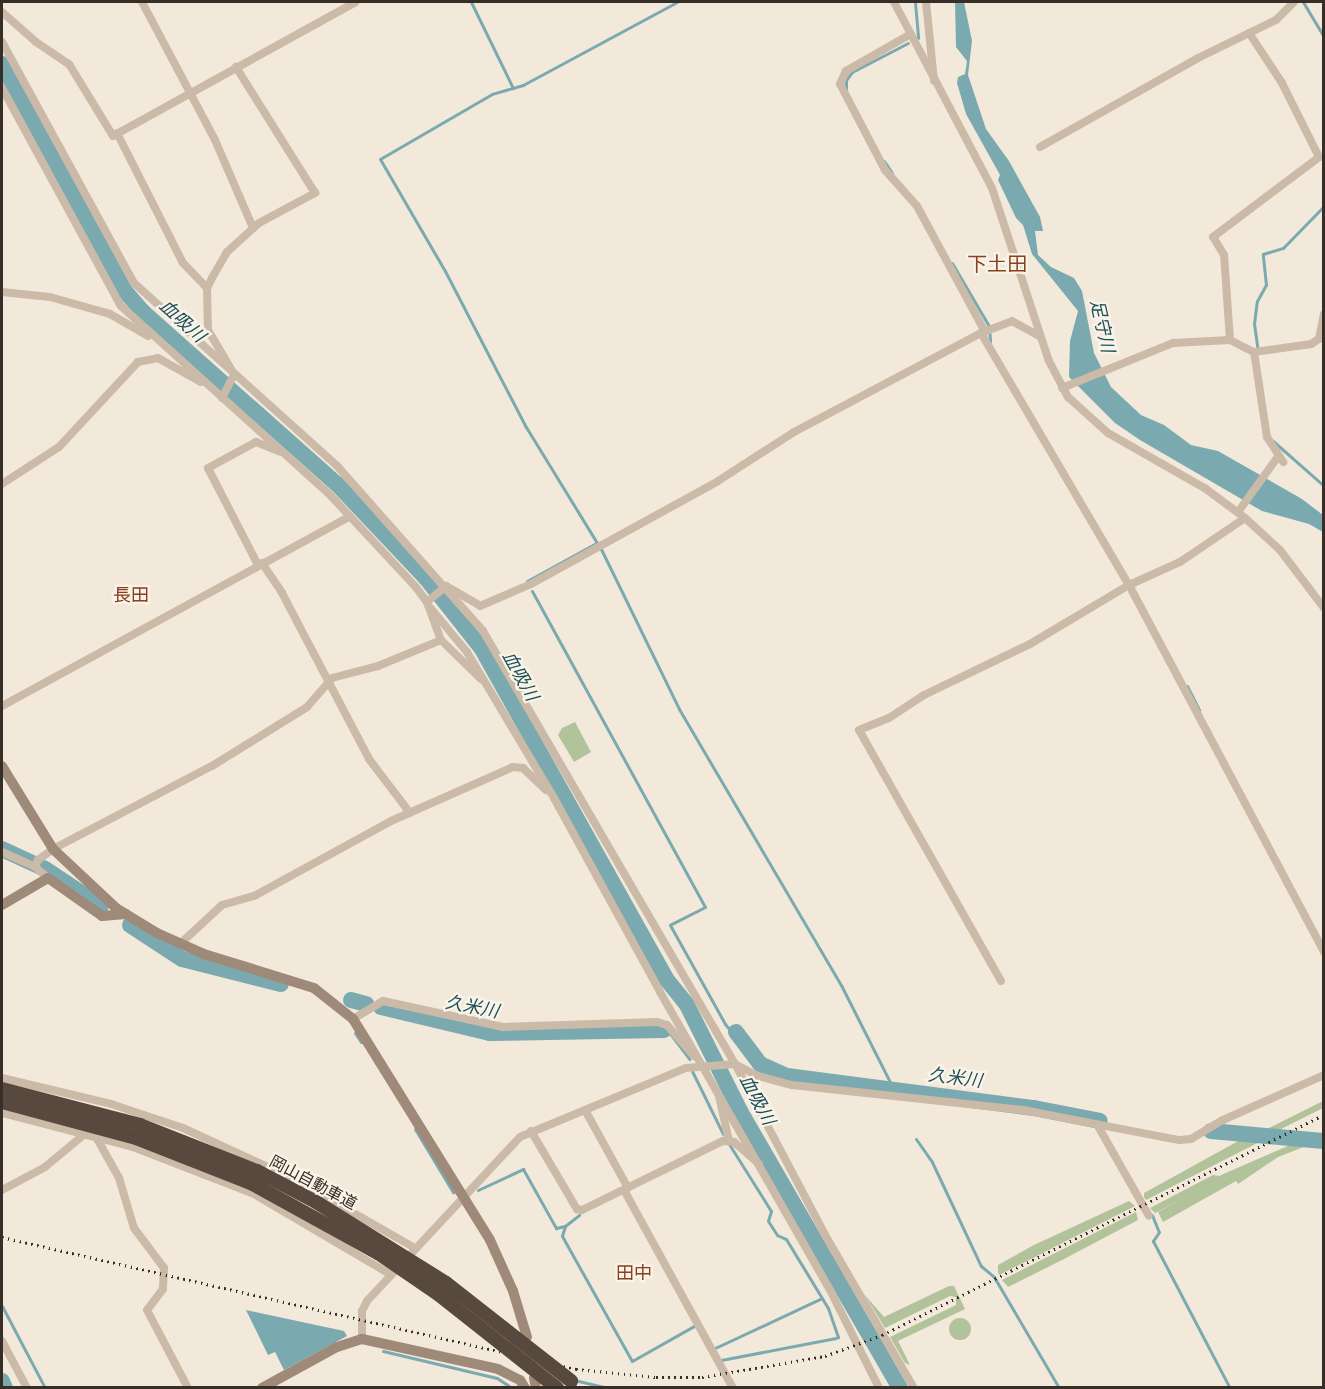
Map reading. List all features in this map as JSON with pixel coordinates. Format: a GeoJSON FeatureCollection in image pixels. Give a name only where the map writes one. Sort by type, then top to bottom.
{"type":"FeatureCollection","features":[{"type":"Feature","properties":{"kind":"highway","name":"岡山自動車道"},"geometry":{"type":"LineString","coordinates":[[2,1089],[140,1125],[248,1167],[384,1241],[446,1283],[571,1381]]}},
{"type":"Feature","properties":{"kind":"highway","name":"岡山自動車道"},"geometry":{"type":"LineString","coordinates":[[2,1102],[136,1138],[251,1183],[378,1253],[438,1294],[557,1388]]}},
{"type":"Feature","properties":{"kind":"street"},"geometry":{"type":"LineString","coordinates":[[142,2],[215,140],[253,228]]}},
{"type":"Feature","properties":{"kind":"street"},"geometry":{"type":"LineString","coordinates":[[336,12],[338,2]]}},
{"type":"Feature","properties":{"kind":"street"},"geometry":{"type":"LineString","coordinates":[[2,12],[36,42],[69,64],[113,136],[356,2]]}},
{"type":"Feature","properties":{"kind":"street"},"geometry":{"type":"LineString","coordinates":[[894,2],[909,35],[992,188],[1040,337],[1064,387],[1077,407],[1108,433],[1240,510],[1245,518],[1280,550],[1323,608]]}},
{"type":"Feature","properties":{"kind":"street"},"geometry":{"type":"LineString","coordinates":[[926,2],[934,81]]}},
{"type":"Feature","properties":{"kind":"street"},"geometry":{"type":"LineString","coordinates":[[1040,147],[1276,20],[1294,2]]}},
{"type":"Feature","properties":{"kind":"street"},"geometry":{"type":"LineString","coordinates":[[1230,340],[1224,255],[1213,237],[1319,157],[1282,83],[1249,33]]}},
{"type":"Feature","properties":{"kind":"street"},"geometry":{"type":"LineString","coordinates":[[909,35],[846,71],[840,84],[885,170],[917,206],[986,332],[1131,584],[1323,952]]}},
{"type":"Feature","properties":{"kind":"street"},"geometry":{"type":"LineString","coordinates":[[2,42],[134,283],[233,375],[338,467],[483,631],[914,1388]]}},
{"type":"Feature","properties":{"kind":"street"},"geometry":{"type":"LineString","coordinates":[[233,375],[211,341],[207,288],[227,252],[253,228],[315,193],[236,67]]}},
{"type":"Feature","properties":{"kind":"street"},"geometry":{"type":"LineString","coordinates":[[2,88],[115,297],[205,383]]}},
{"type":"Feature","properties":{"kind":"street"},"geometry":{"type":"LineString","coordinates":[[117,134],[183,263],[207,288]]}},
{"type":"Feature","properties":{"kind":"street"},"geometry":{"type":"LineString","coordinates":[[2,292],[50,297],[110,314],[158,340]]}},
{"type":"Feature","properties":{"kind":"street"},"geometry":{"type":"LineString","coordinates":[[1064,387],[1173,343],[1230,340],[1256,351],[1315,342],[1320,336],[1323,314]]}},
{"type":"Feature","properties":{"kind":"street"},"geometry":{"type":"LineString","coordinates":[[444,587],[480,606],[531,584],[718,481],[794,432],[986,332],[1012,321],[1040,337]]}},
{"type":"Feature","properties":{"kind":"street"},"geometry":{"type":"LineString","coordinates":[[1240,510],[1278,460],[1268,437],[1256,351]]}},
{"type":"Feature","properties":{"kind":"street"},"geometry":{"type":"LineString","coordinates":[[2,484],[59,447],[128,370],[144,359],[158,358],[223,395],[287,454],[349,517],[448,625],[485,682],[554,798],[706,1066],[718,1092],[829,1288],[879,1388]]}},
{"type":"Feature","properties":{"kind":"street"},"geometry":{"type":"LineString","coordinates":[[223,395],[233,375]]}},
{"type":"Feature","properties":{"kind":"street"},"geometry":{"type":"LineString","coordinates":[[287,454],[256,442],[208,468],[260,564],[282,593],[369,759],[410,813]]}},
{"type":"Feature","properties":{"kind":"street"},"geometry":{"type":"LineString","coordinates":[[2,706],[349,517]]}},
{"type":"Feature","properties":{"kind":"street"},"geometry":{"type":"LineString","coordinates":[[1001,981],[859,730],[1030,644],[1131,584],[1180,562],[1245,518]]}},
{"type":"Feature","properties":{"kind":"street"},"geometry":{"type":"LineString","coordinates":[[429,602],[444,587]]}},
{"type":"Feature","properties":{"kind":"street"},"geometry":{"type":"LineString","coordinates":[[429,602],[441,640],[485,682]]}},
{"type":"Feature","properties":{"kind":"street"},"geometry":{"type":"LineString","coordinates":[[36,864],[53,849],[221,760],[307,707],[328,681],[378,666],[441,640]]}},
{"type":"Feature","properties":{"kind":"street"},"geometry":{"type":"LineString","coordinates":[[2,766],[53,849],[98,894],[126,914],[180,944],[314,988],[353,1019],[502,1263],[527,1337]]}},
{"type":"Feature","properties":{"kind":"street"},"geometry":{"type":"LineString","coordinates":[[180,944],[222,905],[256,895],[410,813],[513,767],[523,768],[554,798]]}},
{"type":"Feature","properties":{"kind":"street"},"geometry":{"type":"LineString","coordinates":[[2,852],[36,864],[48,878],[102,916],[126,914]]}},
{"type":"Feature","properties":{"kind":"street"},"geometry":{"type":"LineString","coordinates":[[2,905],[48,878]]}},
{"type":"Feature","properties":{"kind":"street"},"geometry":{"type":"LineString","coordinates":[[353,1019],[383,1001],[503,1027],[657,1022],[667,1025],[706,1066]]}},
{"type":"Feature","properties":{"kind":"street"},"geometry":{"type":"LineString","coordinates":[[362,1340],[364,1306],[390,1274],[505,1151],[531,1131],[674,1072],[731,1064],[758,1076],[792,1085],[1023,1110],[1166,1139],[1191,1139],[1223,1120],[1323,1075]]}},
{"type":"Feature","properties":{"kind":"street"},"geometry":{"type":"LineString","coordinates":[[2,1078],[111,1104],[183,1128],[294,1179],[415,1248]]}},
{"type":"Feature","properties":{"kind":"street"},"geometry":{"type":"LineString","coordinates":[[718,1092],[729,1141],[759,1164]]}},
{"type":"Feature","properties":{"kind":"street"},"geometry":{"type":"LineString","coordinates":[[585,1110],[733,1388]]}},
{"type":"Feature","properties":{"kind":"street"},"geometry":{"type":"LineString","coordinates":[[2,1113],[95,1135],[255,1194],[390,1274]]}},
{"type":"Feature","properties":{"kind":"street"},"geometry":{"type":"LineString","coordinates":[[1098,1126],[1149,1216]]}},
{"type":"Feature","properties":{"kind":"street"},"geometry":{"type":"LineString","coordinates":[[531,1131],[577,1209],[729,1141]]}},
{"type":"Feature","properties":{"kind":"street"},"geometry":{"type":"LineString","coordinates":[[2,1190],[45,1167],[86,1133]]}},
{"type":"Feature","properties":{"kind":"street"},"geometry":{"type":"LineString","coordinates":[[95,1135],[123,1187],[134,1228],[164,1268],[163,1289],[147,1310],[188,1388]]}},
{"type":"Feature","properties":{"kind":"street"},"geometry":{"type":"LineString","coordinates":[[262,1388],[337,1347],[362,1340],[498,1369],[520,1380],[525,1388]]}},
{"type":"Feature","properties":{"kind":"street"},"geometry":{"type":"LineString","coordinates":[[2,1341],[27,1388]]}},
{"type":"Feature","properties":{"kind":"green space"},"geometry":{"type":"Polygon","coordinates":[[[575,722],[591,752],[574,762],[558,735],[562,728],[575,722]]]}},
{"type":"Feature","properties":{"kind":"green space"},"geometry":{"type":"Polygon","coordinates":[[[1323,1101],[1323,1108],[1277,1131],[1267,1129],[1323,1101]]]}},
{"type":"Feature","properties":{"kind":"green space"},"geometry":{"type":"Polygon","coordinates":[[[1269,1137],[1146,1200],[1144,1197],[1144,1193],[1242,1139],[1269,1137]]]}},
{"type":"Feature","properties":{"kind":"green space"},"geometry":{"type":"Polygon","coordinates":[[[1290,1145],[1309,1145],[1278,1157],[1238,1184],[1236,1181],[1163,1222],[1158,1212],[1183,1199],[1155,1213],[1150,1208],[1213,1175],[1219,1176],[1290,1145]]]}},
{"type":"Feature","properties":{"kind":"green space"},"geometry":{"type":"Polygon","coordinates":[[[1129,1201],[1135,1206],[999,1275],[998,1265],[1034,1245],[1129,1201]]]}},
{"type":"Feature","properties":{"kind":"green space"},"geometry":{"type":"Polygon","coordinates":[[[1136,1212],[1138,1220],[1064,1259],[1008,1287],[1002,1280],[1136,1212]]]}},
{"type":"Feature","properties":{"kind":"green space"},"geometry":{"type":"Polygon","coordinates":[[[949,1286],[954,1286],[965,1309],[898,1341],[910,1365],[905,1363],[890,1337],[956,1305],[956,1297],[950,1296],[885,1328],[864,1294],[884,1317],[949,1286]]]}},
{"type":"Feature","properties":{"kind":"green space"},"geometry":{"type":"Polygon","coordinates":[[[960,1318],[968,1321],[971,1329],[968,1337],[960,1340],[952,1337],[949,1329],[952,1321],[960,1318]]]}},
{"type":"Feature","properties":{"kind":"water"},"geometry":{"type":"Polygon","coordinates":[[[955,2],[964,2],[972,41],[968,75],[986,129],[1009,161],[1040,217],[1043,231],[1035,231],[1038,255],[1051,267],[1074,278],[1082,291],[1094,353],[1111,387],[1141,415],[1164,425],[1191,445],[1218,451],[1302,499],[1323,515],[1323,532],[1309,524],[1262,511],[1140,440],[1115,423],[1069,377],[1070,341],[1078,311],[1032,254],[1023,225],[1016,218],[998,180],[1000,175],[966,114],[957,83],[958,77],[965,74],[967,61],[956,47],[955,2]]]}},
{"type":"Feature","properties":{"kind":"water"},"geometry":{"type":"Polygon","coordinates":[[[246,1310],[344,1331],[347,1336],[284,1370],[275,1352],[268,1355],[246,1310]]]}},
{"type":"Feature","properties":{"kind":"waterway"},"geometry":{"type":"LineString","coordinates":[[471,2],[513,88]]}},
{"type":"Feature","properties":{"kind":"waterway"},"geometry":{"type":"LineString","coordinates":[[677,2],[523,85],[492,94],[380,159],[445,271],[526,427],[602,551],[679,709],[842,987],[895,1092]]}},
{"type":"Feature","properties":{"kind":"waterway"},"geometry":{"type":"LineString","coordinates":[[915,2],[918,38]]}},
{"type":"Feature","properties":{"kind":"waterway"},"geometry":{"type":"LineString","coordinates":[[1303,2],[1324,37]]}},
{"type":"Feature","properties":{"kind":"waterway"},"geometry":{"type":"LineString","coordinates":[[846,89],[846,80],[852,72],[908,43]]}},
{"type":"Feature","properties":{"kind":"waterway","name":"血吸川"},"geometry":{"type":"LineString","coordinates":[[2,64],[124,290],[143,312],[337,484],[426,578],[482,649],[667,980],[687,1005],[740,1111],[900,1388]]}},
{"type":"Feature","properties":{"kind":"waterway"},"geometry":{"type":"LineString","coordinates":[[884,161],[892,173]]}},
{"type":"Feature","properties":{"kind":"waterway"},"geometry":{"type":"LineString","coordinates":[[1258,352],[1254,324],[1257,301],[1266,285],[1263,254],[1283,248],[1324,206]]}},
{"type":"Feature","properties":{"kind":"waterway"},"geometry":{"type":"LineString","coordinates":[[952,263],[989,326],[990,342]]}},
{"type":"Feature","properties":{"kind":"waterway"},"geometry":{"type":"LineString","coordinates":[[1273,441],[1324,486]]}},
{"type":"Feature","properties":{"kind":"waterway"},"geometry":{"type":"LineString","coordinates":[[527,581],[596,543]]}},
{"type":"Feature","properties":{"kind":"waterway"},"geometry":{"type":"LineString","coordinates":[[532,591],[705,907],[670,925],[725,1024],[742,1044]]}},
{"type":"Feature","properties":{"kind":"waterway"},"geometry":{"type":"LineString","coordinates":[[1187,686],[1199,710]]}},
{"type":"Feature","properties":{"kind":"waterway","name":"久米川"},"geometry":{"type":"LineString","coordinates":[[2,849],[45,869],[101,906]]}},
{"type":"Feature","properties":{"kind":"waterway","name":"久米川"},"geometry":{"type":"LineString","coordinates":[[130,925],[182,959],[281,984]]}},
{"type":"Feature","properties":{"kind":"waterway","name":"久米川"},"geometry":{"type":"LineString","coordinates":[[351,1000],[366,1004]]}},
{"type":"Feature","properties":{"kind":"waterway","name":"久米川"},"geometry":{"type":"LineString","coordinates":[[381,1007],[490,1033],[664,1030]]}},
{"type":"Feature","properties":{"kind":"waterway"},"geometry":{"type":"LineString","coordinates":[[662,1030],[669,1032],[689,1059]]}},
{"type":"Feature","properties":{"kind":"waterway","name":"久米川"},"geometry":{"type":"LineString","coordinates":[[736,1032],[760,1064],[787,1076],[1034,1108],[1100,1121]]}},
{"type":"Feature","properties":{"kind":"waterway"},"geometry":{"type":"LineString","coordinates":[[355,1033],[361,1042]]}},
{"type":"Feature","properties":{"kind":"waterway"},"geometry":{"type":"LineString","coordinates":[[692,1071],[723,1134]]}},
{"type":"Feature","properties":{"kind":"waterway"},"geometry":{"type":"LineString","coordinates":[[415,1129],[453,1192]]}},
{"type":"Feature","properties":{"kind":"waterway","name":"久米川"},"geometry":{"type":"LineString","coordinates":[[1211,1131],[1324,1141]]}},
{"type":"Feature","properties":{"kind":"waterway"},"geometry":{"type":"LineString","coordinates":[[916,1139],[932,1162],[981,1266],[994,1277],[1059,1388]]}},
{"type":"Feature","properties":{"kind":"waterway"},"geometry":{"type":"LineString","coordinates":[[729,1144],[771,1211],[768,1221],[777,1235],[786,1239],[828,1308],[838,1337]]}},
{"type":"Feature","properties":{"kind":"waterway"},"geometry":{"type":"LineString","coordinates":[[478,1190],[523,1169],[556,1228],[565,1226],[579,1215]]}},
{"type":"Feature","properties":{"kind":"waterway"},"geometry":{"type":"LineString","coordinates":[[1152,1215],[1159,1232],[1153,1241],[1230,1388]]}},
{"type":"Feature","properties":{"kind":"waterway"},"geometry":{"type":"LineString","coordinates":[[565,1226],[562,1236],[632,1361],[696,1325]]}},
{"type":"Feature","properties":{"kind":"waterway"},"geometry":{"type":"LineString","coordinates":[[715,1348],[820,1299]]}},
{"type":"Feature","properties":{"kind":"waterway"},"geometry":{"type":"LineString","coordinates":[[2,1306],[45,1388]]}},
{"type":"Feature","properties":{"kind":"waterway"},"geometry":{"type":"LineString","coordinates":[[721,1360],[836,1338]]}},
{"type":"Feature","properties":{"kind":"waterway"},"geometry":{"type":"LineString","coordinates":[[383,1351],[497,1378],[512,1388]]}},
{"type":"Feature","properties":{"kind":"waterway"},"geometry":{"type":"LineString","coordinates":[[574,1380],[608,1388]]}},
{"type":"Feature","properties":{"kind":"waterway"},"geometry":{"type":"LineString","coordinates":[[2,1381],[5,1388]]}},
{"type":"Feature","properties":{"kind":"railway"},"geometry":{"type":"LineString","coordinates":[[2,1237],[576,1369],[656,1377],[702,1377],[825,1356],[882,1335],[1324,1115]]}},
{"type":"Feature","properties":{"kind":"district","name":"下土田"},"geometry":{"type":"Point","coordinates":[997,264]}},
{"type":"Feature","properties":{"kind":"district","name":"長田"},"geometry":{"type":"Point","coordinates":[131,595]}},
{"type":"Feature","properties":{"kind":"district","name":"田中"},"geometry":{"type":"Point","coordinates":[634,1273]}},
{"type":"Feature","properties":{"kind":"water label","name":"足守川"},"geometry":{"type":"Point","coordinates":[1102,326]}}]}
